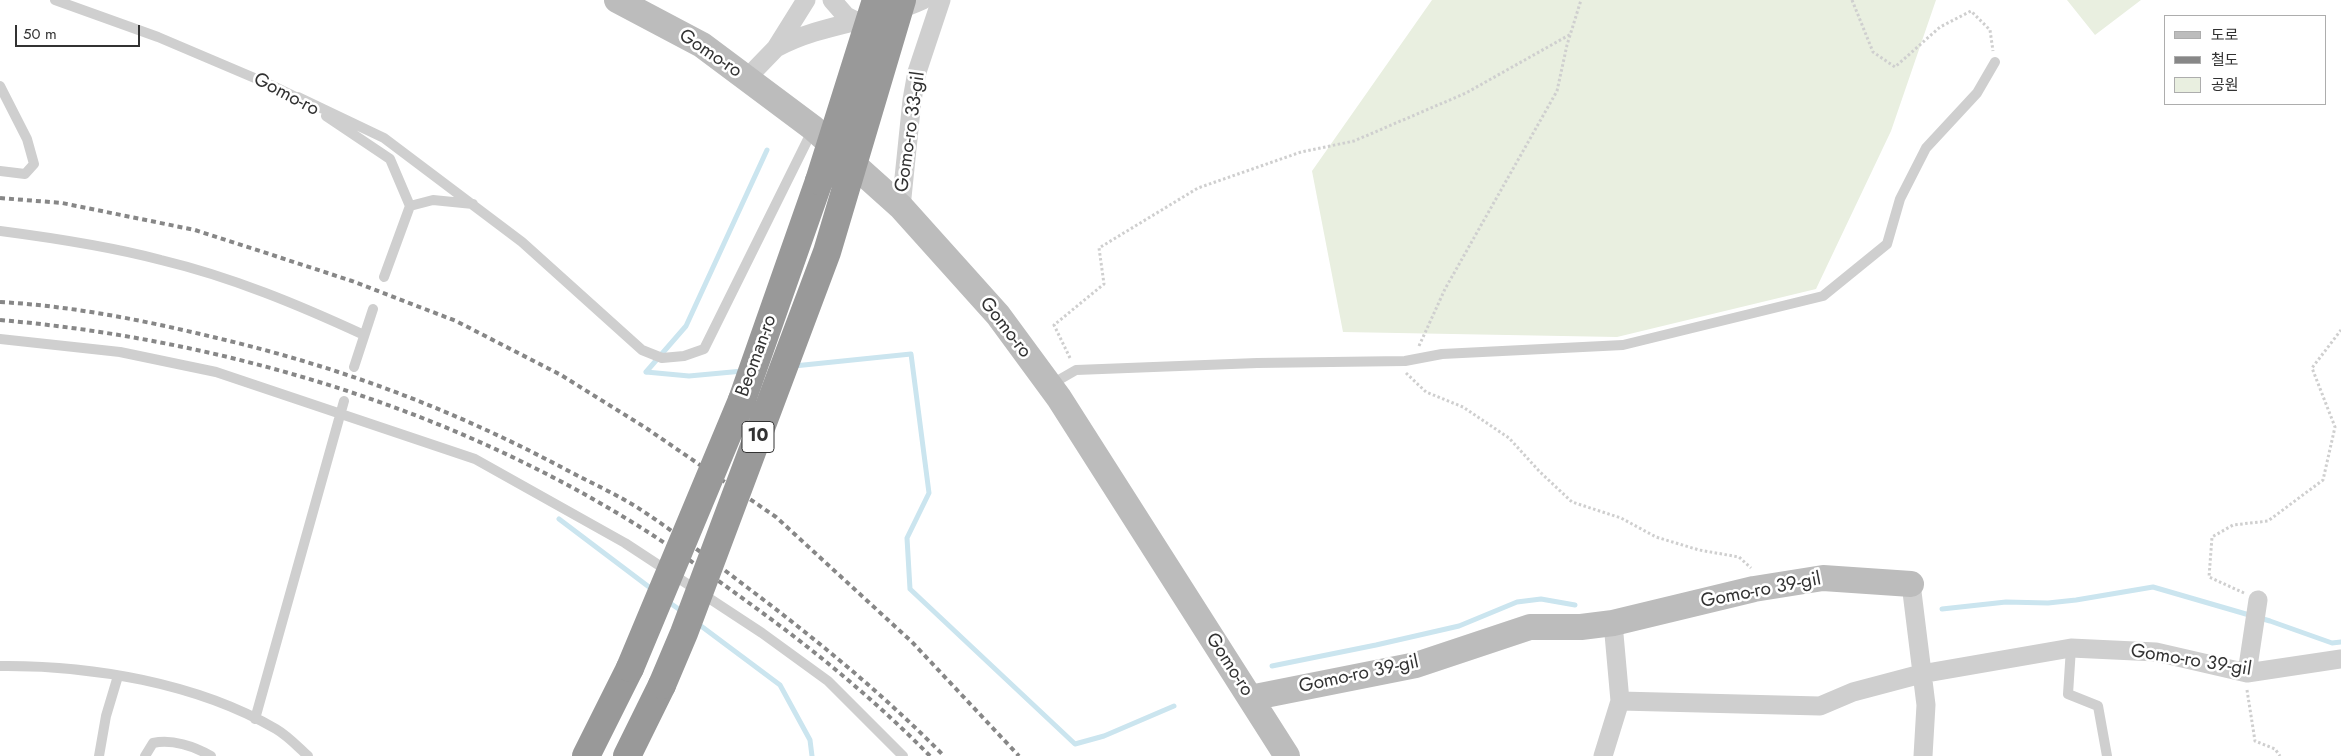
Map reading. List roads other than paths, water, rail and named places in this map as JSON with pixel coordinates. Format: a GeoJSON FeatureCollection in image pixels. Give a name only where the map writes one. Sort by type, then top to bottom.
{"type":"FeatureCollection","features":[{"type":"Feature","properties":{"kind":"highway","name":"Beoman-ro"},"geometry":{"type":"LineString","coordinates":[[586,756],[630,668],[742,400],[812,200],[876,0]]}},
{"type":"Feature","properties":{"kind":"highway","name":"Beoman-ro"},"geometry":{"type":"LineString","coordinates":[[628,756],[662,685],[684,633],[827,252],[902,0]]}},
{"type":"Feature","properties":{"kind":"main road","name":"Gomo-ro"},"geometry":{"type":"LineString","coordinates":[[617,0],[702,45],[813,128],[901,207],[998,315],[1050,385],[1287,756]]}},
{"type":"Feature","properties":{"kind":"main road","name":"Gomo-ro 39-gil"},"geometry":{"type":"LineString","coordinates":[[1250,698],[1416,665],[1530,627],[1581,627],[1613,623],[1754,589],[1823,578],[1911,584]]}},
{"type":"Feature","properties":{"kind":"street"},"geometry":{"type":"LineString","coordinates":[[747,78],[776,48],[806,0]]}},
{"type":"Feature","properties":{"kind":"street"},"geometry":{"type":"LineString","coordinates":[[832,0],[846,16],[856,21]]}},
{"type":"Feature","properties":{"kind":"street"},"geometry":{"type":"LineString","coordinates":[[776,48],[808,33],[895,11],[923,0]]}},
{"type":"Feature","properties":{"kind":"street","name":"Gomo-ro 33-gil"},"geometry":{"type":"LineString","coordinates":[[901,207],[912,100],[917,72],[941,0]]}},
{"type":"Feature","properties":{"kind":"street","name":"Gomo-ro 39-gil"},"geometry":{"type":"LineString","coordinates":[[1911,584],[1921,674]]}},
{"type":"Feature","properties":{"kind":"street"},"geometry":{"type":"LineString","coordinates":[[2247,673],[2257,607]]}},
{"type":"Feature","properties":{"kind":"street"},"geometry":{"type":"LineString","coordinates":[[1603,756],[1620,700],[1613,623]]}},
{"type":"Feature","properties":{"kind":"street","name":"Gomo-ro 39-gil"},"geometry":{"type":"LineString","coordinates":[[1620,700],[1820,706],[1853,692],[1921,674],[2071,648],[2156,652],[2247,673],[2341,659]]}},
{"type":"Feature","properties":{"kind":"street"},"geometry":{"type":"LineString","coordinates":[[1921,674],[1926,705],[1924,756]]}},
{"type":"Feature","properties":{"kind":"lane","name":"Gomo-ro"},"geometry":{"type":"LineString","coordinates":[[55,0],[158,37],[298,97],[390,160],[410,206]]}},
{"type":"Feature","properties":{"kind":"lane"},"geometry":{"type":"LineString","coordinates":[[1050,385],[1076,370],[1257,363],[1405,361],[1442,354],[1623,345],[1823,296],[1887,244],[1900,199],[1926,148],[1977,93],[1995,62]]}},
{"type":"Feature","properties":{"kind":"lane"},"geometry":{"type":"LineString","coordinates":[[0,86],[27,139],[34,164],[26,174],[0,171]]}},
{"type":"Feature","properties":{"kind":"lane"},"geometry":{"type":"LineString","coordinates":[[298,97],[384,138],[522,242],[634,344],[662,358],[684,356],[704,349],[813,128]]}},
{"type":"Feature","properties":{"kind":"lane"},"geometry":{"type":"LineString","coordinates":[[384,277],[410,206],[433,200],[474,204]]}},
{"type":"Feature","properties":{"kind":"lane"},"geometry":{"type":"LineString","coordinates":[[0,231],[79,242],[162,260],[250,287],[307,309],[364,335]]}},
{"type":"Feature","properties":{"kind":"lane"},"geometry":{"type":"LineString","coordinates":[[354,366],[373,309]]}},
{"type":"Feature","properties":{"kind":"lane"},"geometry":{"type":"LineString","coordinates":[[0,338],[120,352],[216,372],[475,459],[625,542],[762,633],[828,681],[903,756]]}},
{"type":"Feature","properties":{"kind":"lane"},"geometry":{"type":"LineString","coordinates":[[255,719],[344,401]]}},
{"type":"Feature","properties":{"kind":"lane"},"geometry":{"type":"LineString","coordinates":[[2071,648],[2068,694],[2098,706],[2107,756]]}},
{"type":"Feature","properties":{"kind":"lane"},"geometry":{"type":"LineString","coordinates":[[0,666],[40,666],[138,679],[218,700],[278,730],[308,756]]}},
{"type":"Feature","properties":{"kind":"lane"},"geometry":{"type":"LineString","coordinates":[[99,756],[106,716],[118,676]]}},
{"type":"Feature","properties":{"kind":"lane"},"geometry":{"type":"LineString","coordinates":[[145,756],[153,743],[164,741],[198,749],[211,756]]}},
{"type":"Feature","properties":{"kind":"waterway"},"geometry":{"type":"LineString","coordinates":[[646,372],[686,326],[767,150]]}},
{"type":"Feature","properties":{"kind":"waterway"},"geometry":{"type":"LineString","coordinates":[[794,366],[911,354],[929,493],[907,538],[910,589],[1075,744],[1104,736],[1174,706]]}},
{"type":"Feature","properties":{"kind":"waterway"},"geometry":{"type":"LineString","coordinates":[[646,372],[689,376],[743,371]]}},
{"type":"Feature","properties":{"kind":"waterway"},"geometry":{"type":"LineString","coordinates":[[559,519],[653,590]]}},
{"type":"Feature","properties":{"kind":"waterway"},"geometry":{"type":"LineString","coordinates":[[1942,609],[2006,602],[2048,603],[2153,587],[2270,621],[2332,643],[2341,642]]}},
{"type":"Feature","properties":{"kind":"waterway"},"geometry":{"type":"LineString","coordinates":[[1272,666],[1459,626],[1517,602],[1541,599],[1575,605]]}},
{"type":"Feature","properties":{"kind":"waterway"},"geometry":{"type":"LineString","coordinates":[[667,601],[683,612]]}},
{"type":"Feature","properties":{"kind":"waterway"},"geometry":{"type":"LineString","coordinates":[[697,623],[780,685],[810,740],[812,756]]}},
{"type":"Feature","properties":{"kind":"railway"},"geometry":{"type":"LineString","coordinates":[[0,198],[62,203],[195,230],[352,281],[456,321],[561,375],[646,428],[776,517],[912,642],[1019,756]]}},
{"type":"Feature","properties":{"kind":"railway"},"geometry":{"type":"LineString","coordinates":[[0,302],[110,315],[263,349],[351,376],[394,392],[479,427],[521,447],[626,501],[692,546],[849,668],[944,756]]}},
{"type":"Feature","properties":{"kind":"railway"},"geometry":{"type":"LineString","coordinates":[[0,320],[82,329],[164,343],[245,361],[325,384],[404,411],[481,442],[555,478],[659,539],[773,620],[820,657],[888,715],[930,756]]}}]}
